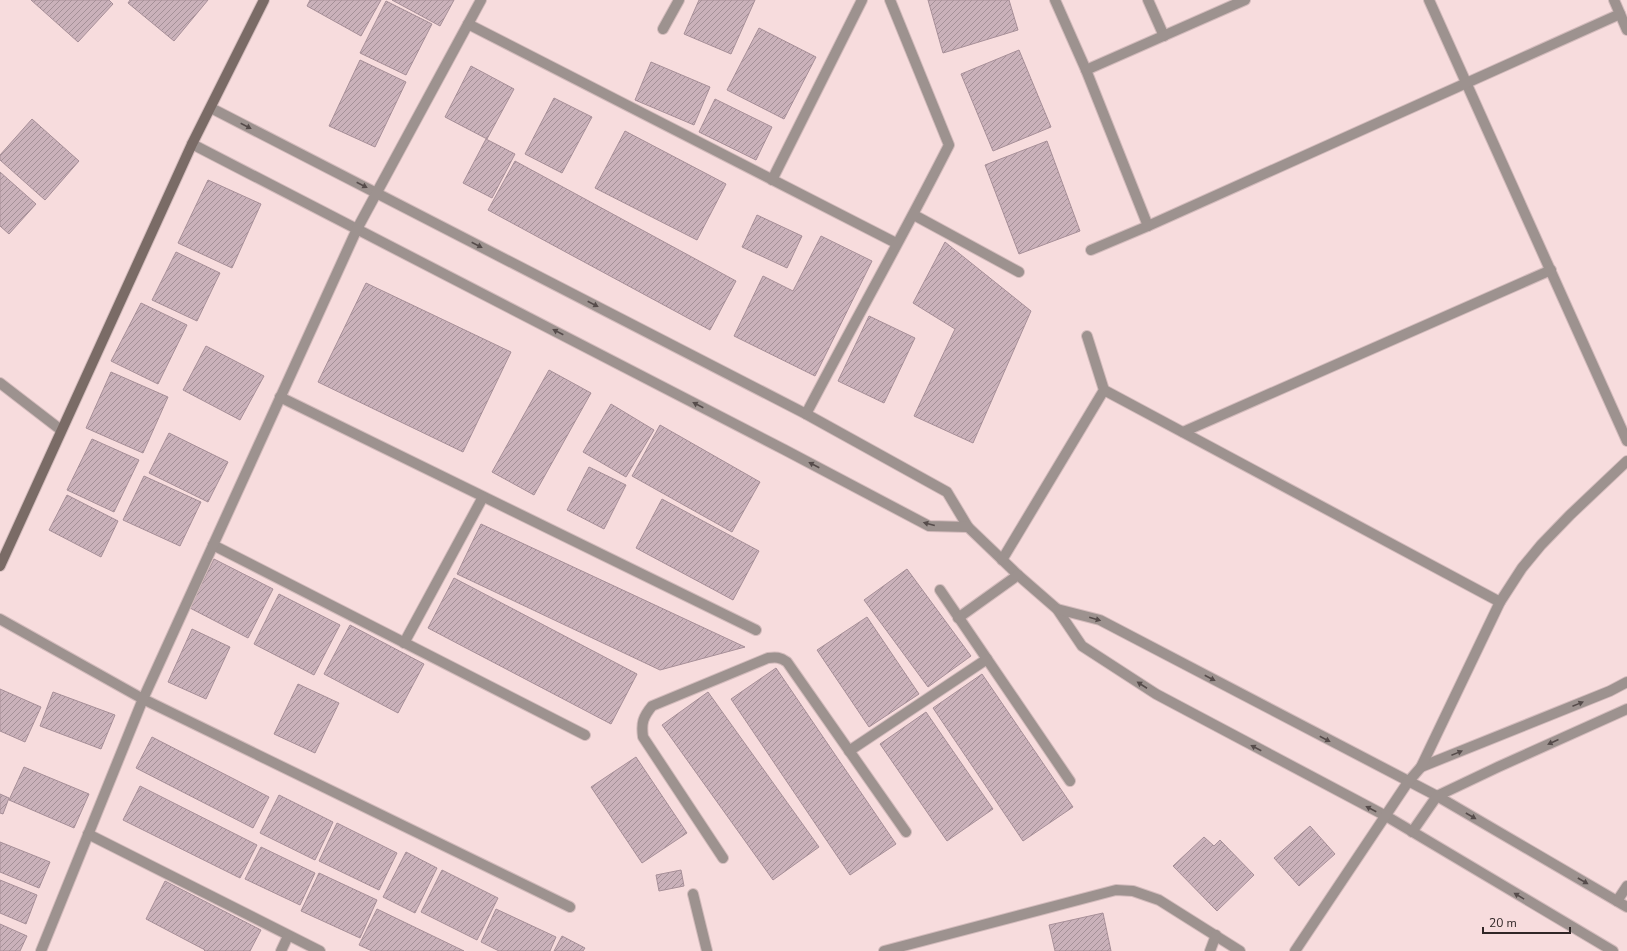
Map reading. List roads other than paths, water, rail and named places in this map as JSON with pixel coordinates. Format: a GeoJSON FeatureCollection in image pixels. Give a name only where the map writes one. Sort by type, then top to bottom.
{"type":"FeatureCollection","features":[{"type":"Feature","properties":{"kind":"street"},"geometry":{"type":"LineString","coordinates":[[0,566],[192,144],[264,0]]}},
{"type":"Feature","properties":{"kind":"street"},"geometry":{"type":"LineString","coordinates":[[41,951],[143,699],[357,229],[481,0]]}},
{"type":"Feature","properties":{"kind":"street"},"geometry":{"type":"LineString","coordinates":[[663,29],[679,0]]}},
{"type":"Feature","properties":{"kind":"street"},"geometry":{"type":"LineString","coordinates":[[772,180],[862,0]]}},
{"type":"Feature","properties":{"kind":"street"},"geometry":{"type":"LineString","coordinates":[[806,414],[896,244],[914,215],[949,145],[890,0]]}},
{"type":"Feature","properties":{"kind":"street"},"geometry":{"type":"LineString","coordinates":[[1055,0],[1086,70],[1148,226]]}},
{"type":"Feature","properties":{"kind":"street"},"geometry":{"type":"LineString","coordinates":[[1148,0],[1164,36]]}},
{"type":"Feature","properties":{"kind":"street"},"geometry":{"type":"LineString","coordinates":[[1086,70],[1245,0]]}},
{"type":"Feature","properties":{"kind":"street"},"geometry":{"type":"LineString","coordinates":[[1429,0],[1627,441]]}},
{"type":"Feature","properties":{"kind":"street"},"geometry":{"type":"LineString","coordinates":[[1614,0],[1626,26]]}},
{"type":"Feature","properties":{"kind":"street"},"geometry":{"type":"LineString","coordinates":[[1091,250],[1148,226],[1620,14]]}},
{"type":"Feature","properties":{"kind":"street"},"geometry":{"type":"LineString","coordinates":[[468,24],[896,244]]}},
{"type":"Feature","properties":{"kind":"street"},"geometry":{"type":"LineString","coordinates":[[211,108],[806,414],[947,492],[968,527],[1057,610],[1082,646],[1156,694],[1386,816],[1613,951]]}},
{"type":"Feature","properties":{"kind":"street"},"geometry":{"type":"LineString","coordinates":[[192,144],[929,526],[968,527]]}},
{"type":"Feature","properties":{"kind":"street"},"geometry":{"type":"LineString","coordinates":[[914,215],[1019,272]]}},
{"type":"Feature","properties":{"kind":"street"},"geometry":{"type":"LineString","coordinates":[[1183,432],[1551,270]]}},
{"type":"Feature","properties":{"kind":"street"},"geometry":{"type":"LineString","coordinates":[[1087,336],[1104,390],[1500,602]]}},
{"type":"Feature","properties":{"kind":"street"},"geometry":{"type":"LineString","coordinates":[[0,383],[61,430]]}},
{"type":"Feature","properties":{"kind":"street"},"geometry":{"type":"LineString","coordinates":[[1002,560],[1104,390]]}},
{"type":"Feature","properties":{"kind":"street"},"geometry":{"type":"LineString","coordinates":[[280,398],[756,630]]}},
{"type":"Feature","properties":{"kind":"street"},"geometry":{"type":"LineString","coordinates":[[1295,951],[1408,782],[1421,767],[1500,602],[1522,568],[1570,515],[1627,461]]}},
{"type":"Feature","properties":{"kind":"street"},"geometry":{"type":"LineString","coordinates":[[404,643],[483,497]]}},
{"type":"Feature","properties":{"kind":"street"},"geometry":{"type":"LineString","coordinates":[[213,545],[586,735]]}},
{"type":"Feature","properties":{"kind":"street"},"geometry":{"type":"LineString","coordinates":[[958,618],[1018,575]]}},
{"type":"Feature","properties":{"kind":"street"},"geometry":{"type":"LineString","coordinates":[[940,590],[1070,782]]}},
{"type":"Feature","properties":{"kind":"street"},"geometry":{"type":"LineString","coordinates":[[1057,610],[1100,620],[1437,796],[1627,907]]}},
{"type":"Feature","properties":{"kind":"street"},"geometry":{"type":"LineString","coordinates":[[0,619],[143,699],[570,907]]}},
{"type":"Feature","properties":{"kind":"street"},"geometry":{"type":"LineString","coordinates":[[723,858],[643,737],[641,726],[645,714],[652,706],[768,658],[780,658],[787,662],[906,832]]}},
{"type":"Feature","properties":{"kind":"street"},"geometry":{"type":"LineString","coordinates":[[849,751],[987,659]]}},
{"type":"Feature","properties":{"kind":"street"},"geometry":{"type":"LineString","coordinates":[[1421,767],[1610,691],[1627,682]]}},
{"type":"Feature","properties":{"kind":"street"},"geometry":{"type":"LineString","coordinates":[[1412,832],[1437,796],[1627,709]]}},
{"type":"Feature","properties":{"kind":"street"},"geometry":{"type":"LineString","coordinates":[[88,834],[320,951]]}},
{"type":"Feature","properties":{"kind":"street"},"geometry":{"type":"LineString","coordinates":[[1617,901],[1627,886]]}},
{"type":"Feature","properties":{"kind":"street"},"geometry":{"type":"LineString","coordinates":[[884,951],[1116,890],[1133,891],[1159,900],[1240,951]]}},
{"type":"Feature","properties":{"kind":"street"},"geometry":{"type":"LineString","coordinates":[[693,894],[707,951]]}},
{"type":"Feature","properties":{"kind":"street"},"geometry":{"type":"LineString","coordinates":[[1210,951],[1216,935]]}},
{"type":"Feature","properties":{"kind":"street"},"geometry":{"type":"LineString","coordinates":[[281,951],[288,936]]}}]}
